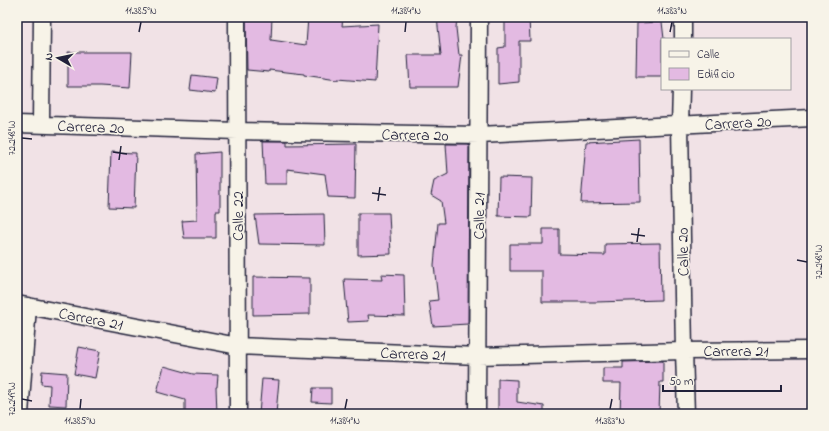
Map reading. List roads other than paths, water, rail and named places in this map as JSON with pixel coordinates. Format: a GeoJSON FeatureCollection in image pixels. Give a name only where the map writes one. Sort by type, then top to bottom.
{"type":"FeatureCollection","features":[{"type":"Feature","properties":{"kind":"street"},"geometry":{"type":"LineString","coordinates":[[41,124],[42,17]]}},
{"type":"Feature","properties":{"kind":"street","name":"Calle 22"},"geometry":{"type":"LineString","coordinates":[[237,17],[238,414]]}},
{"type":"Feature","properties":{"kind":"street","name":"Calle 21"},"geometry":{"type":"LineString","coordinates":[[477,414],[480,17]]}},
{"type":"Feature","properties":{"kind":"street"},"geometry":{"type":"LineString","coordinates":[[683,17],[683,38]]}},
{"type":"Feature","properties":{"kind":"street","name":"Calle 20"},"geometry":{"type":"LineString","coordinates":[[681,90],[680,125],[686,414]]}},
{"type":"Feature","properties":{"kind":"street","name":"Carrera 20"},"geometry":{"type":"LineString","coordinates":[[17,124],[237,131],[479,135],[812,118]]}},
{"type":"Feature","properties":{"kind":"street"},"geometry":{"type":"LineString","coordinates":[[20,414],[22,305]]}},
{"type":"Feature","properties":{"kind":"street","name":"Carrera 21"},"geometry":{"type":"LineString","coordinates":[[22,305],[238,346],[478,356],[684,351],[812,350]]}}]}
